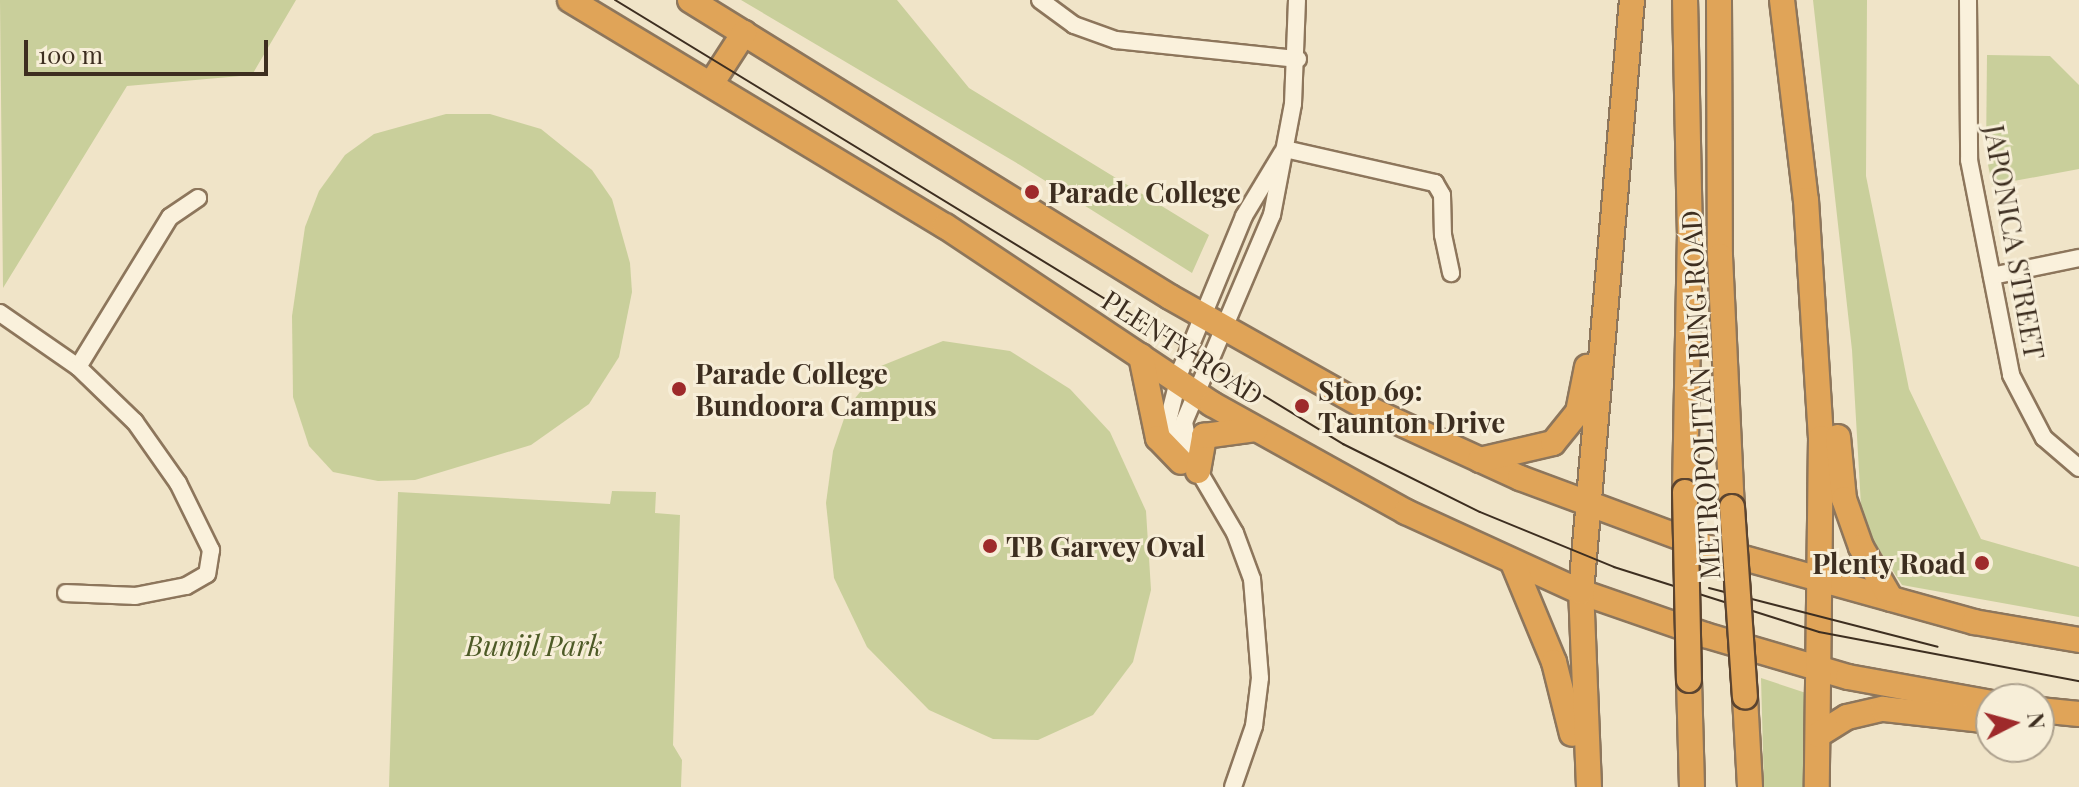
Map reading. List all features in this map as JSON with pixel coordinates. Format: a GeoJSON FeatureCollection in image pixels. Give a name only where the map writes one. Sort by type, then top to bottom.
{"type":"FeatureCollection","features":[{"type":"Feature","properties":{"kind":"highway","name":"PLENTY ROAD"},"geometry":{"type":"LineString","coordinates":[[570,0],[945,226],[1185,386],[1397,508],[1581,592],[1819,680],[1975,701]]}},
{"type":"Feature","properties":{"kind":"highway","name":"PLENTY ROAD"},"geometry":{"type":"LineString","coordinates":[[690,0],[1213,322],[1367,408],[1480,460],[1822,571],[1891,599],[2005,629],[2079,640]]}},
{"type":"Feature","properties":{"kind":"highway"},"geometry":{"type":"LineString","coordinates":[[1589,787],[1581,592],[1604,290],[1632,0]]}},
{"type":"Feature","properties":{"kind":"highway","name":"METROPOLITAN RING ROAD"},"geometry":{"type":"LineString","coordinates":[[1685,0],[1690,237],[1685,492],[1692,787]]}},
{"type":"Feature","properties":{"kind":"highway","name":"METROPOLITAN RING ROAD"},"geometry":{"type":"LineString","coordinates":[[1719,0],[1720,256],[1750,787]]}},
{"type":"Feature","properties":{"kind":"highway"},"geometry":{"type":"LineString","coordinates":[[1782,0],[1806,200],[1821,438],[1822,571],[1817,787]]}},
{"type":"Feature","properties":{"kind":"highway"},"geometry":{"type":"LineString","coordinates":[[711,84],[744,33]]}},
{"type":"Feature","properties":{"kind":"highway"},"geometry":{"type":"LineString","coordinates":[[1806,200],[1828,300],[1844,499],[1861,547],[1891,599]]}},
{"type":"Feature","properties":{"kind":"highway"},"geometry":{"type":"LineString","coordinates":[[1480,460],[1553,443],[1578,412],[1604,290]]}},
{"type":"Feature","properties":{"kind":"highway"},"geometry":{"type":"LineString","coordinates":[[1141,356],[1158,438],[1190,467],[1204,436],[1256,429]]}},
{"type":"Feature","properties":{"kind":"highway"},"geometry":{"type":"LineString","coordinates":[[1513,563],[1534,603],[1554,662],[1583,787]]}},
{"type":"Feature","properties":{"kind":"highway"},"geometry":{"type":"LineString","coordinates":[[1818,735],[1847,717],[1907,708],[1975,719]]}},
{"type":"Feature","properties":{"kind":"highway"},"geometry":{"type":"LineString","coordinates":[[2055,712],[2079,714]]}},
{"type":"Feature","properties":{"kind":"highway"},"geometry":{"type":"LineString","coordinates":[[2055,722],[2079,721]]}},
{"type":"Feature","properties":{"kind":"street"},"geometry":{"type":"LineString","coordinates":[[1040,0],[1074,25],[1116,40],[1298,59]]}},
{"type":"Feature","properties":{"kind":"street"},"geometry":{"type":"LineString","coordinates":[[1185,386],[1213,322],[1235,303],[1272,215],[1298,59],[1297,0]]}},
{"type":"Feature","properties":{"kind":"street","name":"JAPONICA STREET"},"geometry":{"type":"LineString","coordinates":[[1968,0],[1969,160],[2018,397],[2044,438],[2079,468]]}},
{"type":"Feature","properties":{"kind":"street"},"geometry":{"type":"LineString","coordinates":[[1235,787],[1257,702],[1257,618],[1252,579],[1240,546],[1190,467],[1183,429],[1185,386],[1213,322],[1213,294],[1244,216],[1285,149]]}},
{"type":"Feature","properties":{"kind":"street"},"geometry":{"type":"LineString","coordinates":[[1285,149],[1435,183],[1442,195],[1443,235],[1451,273]]}},
{"type":"Feature","properties":{"kind":"street"},"geometry":{"type":"LineString","coordinates":[[78,367],[170,217],[198,198]]}},
{"type":"Feature","properties":{"kind":"street"},"geometry":{"type":"LineString","coordinates":[[1992,276],[2079,258]]}},
{"type":"Feature","properties":{"kind":"street"},"geometry":{"type":"LineString","coordinates":[[0,313],[78,367],[135,422],[178,483],[211,550],[207,574],[154,594],[66,593]]}},
{"type":"Feature","properties":{"kind":"green space"},"geometry":{"type":"Polygon","coordinates":[[[0,0],[296,0],[252,75],[127,86],[3,288],[0,0]]]}},
{"type":"Feature","properties":{"kind":"green space"},"geometry":{"type":"Polygon","coordinates":[[[741,0],[897,0],[969,88],[1209,235],[1192,273],[1020,165],[741,0]]]}},
{"type":"Feature","properties":{"kind":"green space"},"geometry":{"type":"Polygon","coordinates":[[[1813,0],[1867,0],[1866,176],[1909,389],[1981,539],[2079,567],[2079,617],[1902,585],[1862,523],[1852,350],[1813,0]]]}},
{"type":"Feature","properties":{"kind":"green space"},"geometry":{"type":"Polygon","coordinates":[[[1987,55],[2050,56],[2079,85],[2079,169],[1992,185],[1986,154],[1987,55]]]}},
{"type":"Feature","properties":{"kind":"green space"},"geometry":{"type":"Polygon","coordinates":[[[446,114],[490,114],[541,129],[592,170],[612,199],[630,263],[632,292],[619,357],[589,404],[531,445],[415,480],[378,481],[333,472],[309,446],[293,397],[292,316],[305,227],[319,191],[345,155],[374,134],[446,114]]]}},
{"type":"Feature","properties":{"kind":"green space","name":"TB Garvey Oval"},"geometry":{"type":"Polygon","coordinates":[[[943,341],[1010,351],[1070,389],[1110,432],[1146,511],[1151,590],[1133,662],[1093,715],[1038,740],[993,739],[929,710],[867,647],[834,578],[826,503],[833,451],[848,407],[881,366],[943,341]]]}},
{"type":"Feature","properties":{"kind":"green space","name":"Bunjil Park"},"geometry":{"type":"Polygon","coordinates":[[[612,491],[656,492],[655,513],[680,515],[673,745],[682,760],[681,787],[389,787],[398,492],[610,504],[612,491]]]}},
{"type":"Feature","properties":{"kind":"green space"},"geometry":{"type":"Polygon","coordinates":[[[1761,678],[1809,694],[1807,787],[1764,787],[1761,678]]]}},
{"type":"Feature","properties":{"kind":"tram line"},"geometry":{"type":"LineString","coordinates":[[615,0],[1343,444],[1480,512],[1614,567],[1819,632],[2079,681]]}},
{"type":"Feature","properties":{"kind":"tram line"},"geometry":{"type":"LineString","coordinates":[[1709,588],[1938,647]]}},
{"type":"Feature","properties":{"kind":"place","name":"Parade College"},"geometry":{"type":"Point","coordinates":[1032,192]}},
{"type":"Feature","properties":{"kind":"place","name":"Parade College Bundoora Campus"},"geometry":{"type":"Point","coordinates":[679,389]}},
{"type":"Feature","properties":{"kind":"place","name":"Stop 69: Taunton Drive"},"geometry":{"type":"Point","coordinates":[1302,406]}},
{"type":"Feature","properties":{"kind":"place","name":"TB Garvey Oval"},"geometry":{"type":"Point","coordinates":[990,546]}},
{"type":"Feature","properties":{"kind":"place","name":"Plenty Road"},"geometry":{"type":"Point","coordinates":[1982,563]}}]}
